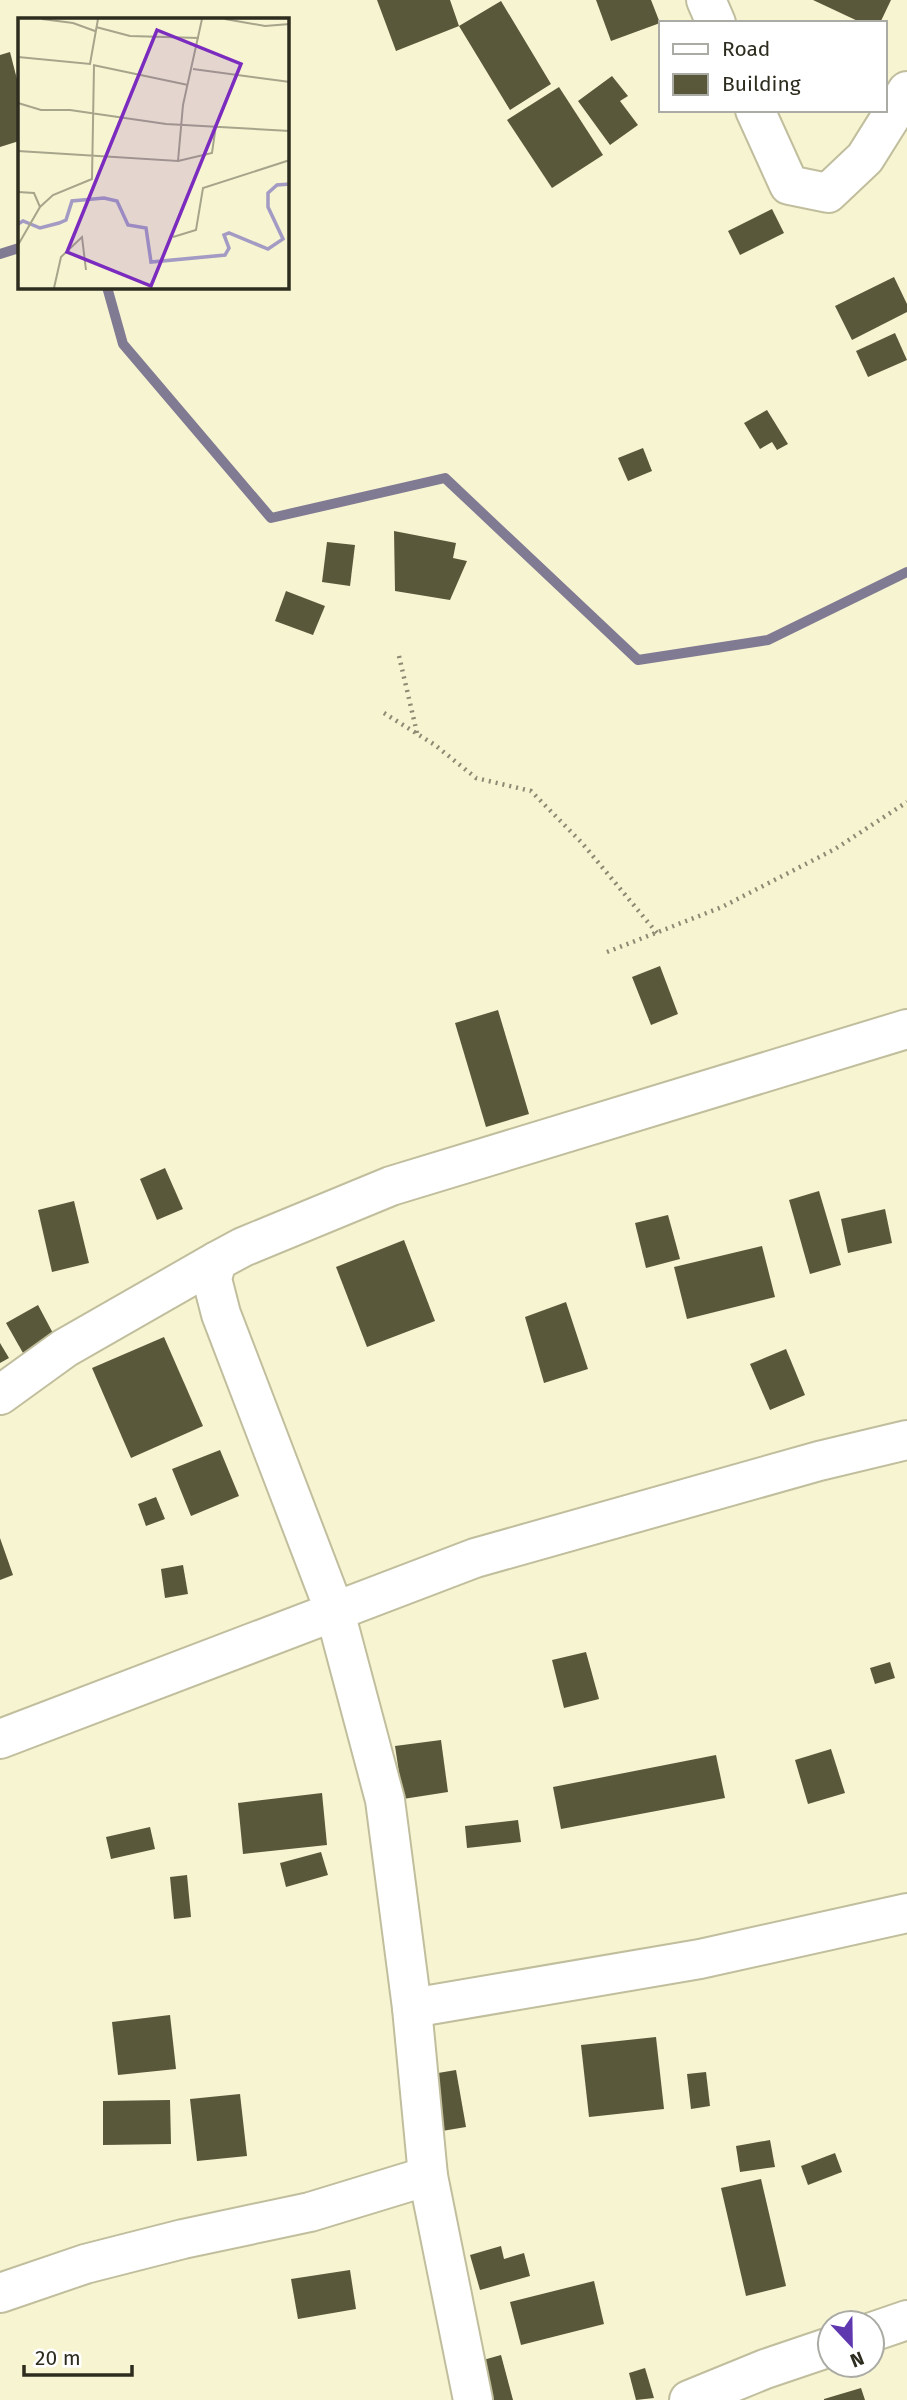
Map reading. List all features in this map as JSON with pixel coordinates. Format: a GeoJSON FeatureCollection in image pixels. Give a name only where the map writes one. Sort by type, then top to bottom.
{"type":"FeatureCollection","features":[{"type":"Feature","properties":{"kind":"street"},"geometry":{"type":"LineString","coordinates":[[706,0],[715,21]]}},
{"type":"Feature","properties":{"kind":"street"},"geometry":{"type":"LineString","coordinates":[[756,112],[789,185],[828,193],[866,158],[907,91]]}},
{"type":"Feature","properties":{"kind":"street"},"geometry":{"type":"LineString","coordinates":[[0,1395],[65,1348],[243,1247],[391,1186],[907,1029]]}},
{"type":"Feature","properties":{"kind":"street"},"geometry":{"type":"LineString","coordinates":[[217,1261],[212,1279],[221,1314],[335,1612],[385,1800],[412,2008],[428,2176],[473,2400]]}},
{"type":"Feature","properties":{"kind":"street"},"geometry":{"type":"LineString","coordinates":[[0,1739],[475,1558],[819,1461],[907,1440]]}},
{"type":"Feature","properties":{"kind":"street"},"geometry":{"type":"LineString","coordinates":[[412,2008],[700,1959],[907,1913]]}},
{"type":"Feature","properties":{"kind":"street"},"geometry":{"type":"LineString","coordinates":[[0,2293],[85,2264],[310,2212],[428,2176]]}},
{"type":"Feature","properties":{"kind":"street"},"geometry":{"type":"LineString","coordinates":[[886,2327],[907,2320]]}},
{"type":"Feature","properties":{"kind":"street"},"geometry":{"type":"LineString","coordinates":[[689,2400],[816,2352]]}},
{"type":"Feature","properties":{"kind":"path"},"geometry":{"type":"LineString","coordinates":[[399,656],[417,734]]}},
{"type":"Feature","properties":{"kind":"path"},"geometry":{"type":"LineString","coordinates":[[384,713],[476,778],[531,790],[582,843],[657,933]]}},
{"type":"Feature","properties":{"kind":"path"},"geometry":{"type":"LineString","coordinates":[[607,952],[722,907],[835,849],[907,802]]}},
{"type":"Feature","properties":{"kind":"building"},"geometry":{"type":"Polygon","coordinates":[[[377,0],[450,0],[459,26],[396,51],[377,0]]]}},
{"type":"Feature","properties":{"kind":"building"},"geometry":{"type":"Polygon","coordinates":[[[596,0],[651,0],[659,23],[611,41],[596,0]]]}},
{"type":"Feature","properties":{"kind":"building"},"geometry":{"type":"Polygon","coordinates":[[[813,0],[891,0],[881,21],[858,21],[813,0]]]}},
{"type":"Feature","properties":{"kind":"building"},"geometry":{"type":"Polygon","coordinates":[[[501,1],[551,84],[510,110],[459,26],[501,1]]]}},
{"type":"Feature","properties":{"kind":"building"},"geometry":{"type":"Polygon","coordinates":[[[10,52],[18,83],[18,141],[0,147],[0,55],[10,52]]]}},
{"type":"Feature","properties":{"kind":"building"},"geometry":{"type":"Polygon","coordinates":[[[612,76],[628,96],[620,101],[638,125],[610,145],[578,101],[612,76]]]}},
{"type":"Feature","properties":{"kind":"building"},"geometry":{"type":"Polygon","coordinates":[[[559,87],[603,155],[552,188],[507,120],[559,87]]]}},
{"type":"Feature","properties":{"kind":"building"},"geometry":{"type":"Polygon","coordinates":[[[772,209],[784,233],[740,255],[728,231],[772,209]]]}},
{"type":"Feature","properties":{"kind":"building"},"geometry":{"type":"Polygon","coordinates":[[[894,277],[907,304],[907,312],[852,340],[835,306],[894,277]]]}},
{"type":"Feature","properties":{"kind":"building"},"geometry":{"type":"Polygon","coordinates":[[[895,333],[907,360],[868,377],[856,351],[895,333]]]}},
{"type":"Feature","properties":{"kind":"building"},"geometry":{"type":"Polygon","coordinates":[[[767,410],[788,444],[777,450],[772,442],[760,449],[744,423],[767,410]]]}},
{"type":"Feature","properties":{"kind":"building"},"geometry":{"type":"Polygon","coordinates":[[[643,448],[652,471],[628,481],[618,458],[643,448]]]}},
{"type":"Feature","properties":{"kind":"building"},"geometry":{"type":"Polygon","coordinates":[[[394,531],[456,543],[453,558],[467,561],[450,600],[395,591],[394,531]]]}},
{"type":"Feature","properties":{"kind":"building"},"geometry":{"type":"Polygon","coordinates":[[[327,542],[355,545],[350,586],[322,582],[327,542]]]}},
{"type":"Feature","properties":{"kind":"building"},"geometry":{"type":"Polygon","coordinates":[[[286,591],[325,606],[313,635],[275,621],[286,591]]]}},
{"type":"Feature","properties":{"kind":"building"},"geometry":{"type":"Polygon","coordinates":[[[660,966],[678,1014],[651,1025],[632,977],[660,966]]]}},
{"type":"Feature","properties":{"kind":"building"},"geometry":{"type":"Polygon","coordinates":[[[498,1010],[529,1114],[486,1127],[455,1023],[498,1010]]]}},
{"type":"Feature","properties":{"kind":"building"},"geometry":{"type":"Polygon","coordinates":[[[165,1168],[183,1209],[157,1220],[140,1179],[165,1168]]]}},
{"type":"Feature","properties":{"kind":"building"},"geometry":{"type":"Polygon","coordinates":[[[819,1191],[841,1265],[810,1274],[789,1200],[819,1191]]]}},
{"type":"Feature","properties":{"kind":"building"},"geometry":{"type":"Polygon","coordinates":[[[74,1201],[89,1263],[52,1272],[38,1210],[74,1201]]]}},
{"type":"Feature","properties":{"kind":"building"},"geometry":{"type":"Polygon","coordinates":[[[885,1209],[892,1243],[848,1253],[841,1219],[885,1209]]]}},
{"type":"Feature","properties":{"kind":"building"},"geometry":{"type":"Polygon","coordinates":[[[668,1215],[680,1259],[646,1268],[635,1223],[668,1215]]]}},
{"type":"Feature","properties":{"kind":"building"},"geometry":{"type":"Polygon","coordinates":[[[404,1240],[435,1321],[367,1347],[336,1267],[404,1240]]]}},
{"type":"Feature","properties":{"kind":"building"},"geometry":{"type":"Polygon","coordinates":[[[762,1246],[775,1297],[687,1319],[674,1267],[762,1246]]]}},
{"type":"Feature","properties":{"kind":"building"},"geometry":{"type":"Polygon","coordinates":[[[566,1302],[588,1369],[544,1383],[525,1317],[566,1302]]]}},
{"type":"Feature","properties":{"kind":"building"},"geometry":{"type":"Polygon","coordinates":[[[38,1305],[55,1337],[23,1353],[6,1323],[38,1305]]]}},
{"type":"Feature","properties":{"kind":"building"},"geometry":{"type":"Polygon","coordinates":[[[164,1337],[203,1426],[131,1458],[92,1368],[164,1337]]]}},
{"type":"Feature","properties":{"kind":"building"},"geometry":{"type":"Polygon","coordinates":[[[0,1343],[9,1358],[0,1363],[0,1343]]]}},
{"type":"Feature","properties":{"kind":"building"},"geometry":{"type":"Polygon","coordinates":[[[786,1349],[805,1395],[770,1410],[750,1364],[786,1349]]]}},
{"type":"Feature","properties":{"kind":"building"},"geometry":{"type":"Polygon","coordinates":[[[220,1450],[239,1496],[191,1516],[172,1469],[220,1450]]]}},
{"type":"Feature","properties":{"kind":"building"},"geometry":{"type":"Polygon","coordinates":[[[156,1497],[165,1519],[146,1526],[138,1504],[156,1497]]]}},
{"type":"Feature","properties":{"kind":"building"},"geometry":{"type":"Polygon","coordinates":[[[0,1538],[13,1575],[0,1580],[0,1538]]]}},
{"type":"Feature","properties":{"kind":"building"},"geometry":{"type":"Polygon","coordinates":[[[183,1565],[188,1594],[165,1598],[161,1569],[183,1565]]]}},
{"type":"Feature","properties":{"kind":"building"},"geometry":{"type":"Polygon","coordinates":[[[586,1652],[599,1699],[564,1708],[552,1660],[586,1652]]]}},
{"type":"Feature","properties":{"kind":"building"},"geometry":{"type":"Polygon","coordinates":[[[890,1662],[895,1678],[875,1684],[870,1668],[890,1662]]]}},
{"type":"Feature","properties":{"kind":"building"},"geometry":{"type":"Polygon","coordinates":[[[441,1740],[448,1792],[403,1799],[395,1746],[441,1740]]]}},
{"type":"Feature","properties":{"kind":"building"},"geometry":{"type":"Polygon","coordinates":[[[831,1749],[845,1793],[808,1804],[795,1760],[831,1749]]]}},
{"type":"Feature","properties":{"kind":"building"},"geometry":{"type":"Polygon","coordinates":[[[716,1755],[725,1798],[561,1829],[553,1787],[716,1755]]]}},
{"type":"Feature","properties":{"kind":"building"},"geometry":{"type":"Polygon","coordinates":[[[322,1793],[327,1845],[243,1854],[238,1803],[322,1793]]]}},
{"type":"Feature","properties":{"kind":"building"},"geometry":{"type":"Polygon","coordinates":[[[518,1820],[521,1842],[467,1848],[465,1826],[518,1820]]]}},
{"type":"Feature","properties":{"kind":"building"},"geometry":{"type":"Polygon","coordinates":[[[150,1827],[155,1849],[111,1859],[106,1837],[150,1827]]]}},
{"type":"Feature","properties":{"kind":"building"},"geometry":{"type":"Polygon","coordinates":[[[321,1852],[328,1875],[286,1887],[280,1863],[321,1852]]]}},
{"type":"Feature","properties":{"kind":"building"},"geometry":{"type":"Polygon","coordinates":[[[187,1875],[191,1917],[174,1919],[170,1877],[187,1875]]]}},
{"type":"Feature","properties":{"kind":"building"},"geometry":{"type":"Polygon","coordinates":[[[170,2015],[176,2069],[118,2075],[112,2022],[170,2015]]]}},
{"type":"Feature","properties":{"kind":"building"},"geometry":{"type":"Polygon","coordinates":[[[656,2037],[664,2109],[589,2117],[581,2045],[656,2037]]]}},
{"type":"Feature","properties":{"kind":"building"},"geometry":{"type":"Polygon","coordinates":[[[456,2070],[466,2127],[442,2131],[432,2074],[456,2070]]]}},
{"type":"Feature","properties":{"kind":"building"},"geometry":{"type":"Polygon","coordinates":[[[706,2072],[710,2106],[691,2109],[687,2074],[706,2072]]]}},
{"type":"Feature","properties":{"kind":"building"},"geometry":{"type":"Polygon","coordinates":[[[240,2094],[247,2156],[197,2161],[190,2099],[240,2094]]]}},
{"type":"Feature","properties":{"kind":"building"},"geometry":{"type":"Polygon","coordinates":[[[170,2100],[171,2144],[103,2145],[103,2101],[170,2100]]]}},
{"type":"Feature","properties":{"kind":"building"},"geometry":{"type":"Polygon","coordinates":[[[770,2140],[775,2167],[740,2172],[736,2146],[770,2140]]]}},
{"type":"Feature","properties":{"kind":"building"},"geometry":{"type":"Polygon","coordinates":[[[835,2153],[842,2172],[808,2185],[801,2166],[835,2153]]]}},
{"type":"Feature","properties":{"kind":"building"},"geometry":{"type":"Polygon","coordinates":[[[761,2179],[786,2286],[746,2296],[721,2188],[761,2179]]]}},
{"type":"Feature","properties":{"kind":"building"},"geometry":{"type":"Polygon","coordinates":[[[501,2246],[504,2259],[524,2253],[530,2276],[480,2290],[470,2255],[501,2246]]]}},
{"type":"Feature","properties":{"kind":"building"},"geometry":{"type":"Polygon","coordinates":[[[350,2270],[356,2309],[298,2319],[291,2279],[350,2270]]]}},
{"type":"Feature","properties":{"kind":"building"},"geometry":{"type":"Polygon","coordinates":[[[594,2281],[604,2324],[521,2345],[510,2302],[594,2281]]]}},
{"type":"Feature","properties":{"kind":"building"},"geometry":{"type":"Polygon","coordinates":[[[501,2355],[513,2400],[483,2400],[476,2362],[501,2355]]]}},
{"type":"Feature","properties":{"kind":"building"},"geometry":{"type":"Polygon","coordinates":[[[645,2368],[654,2398],[636,2400],[629,2373],[645,2368]]]}},
{"type":"Feature","properties":{"kind":"building"},"geometry":{"type":"Polygon","coordinates":[[[861,2388],[865,2400],[824,2400],[824,2399],[861,2388]]]}},
{"type":"Feature","properties":{"kind":"waterway"},"geometry":{"type":"LineString","coordinates":[[0,254],[18,248]]}},
{"type":"Feature","properties":{"kind":"waterway"},"geometry":{"type":"LineString","coordinates":[[108,289],[123,344],[271,518],[445,478],[638,660],[768,640],[907,572]]}}]}
